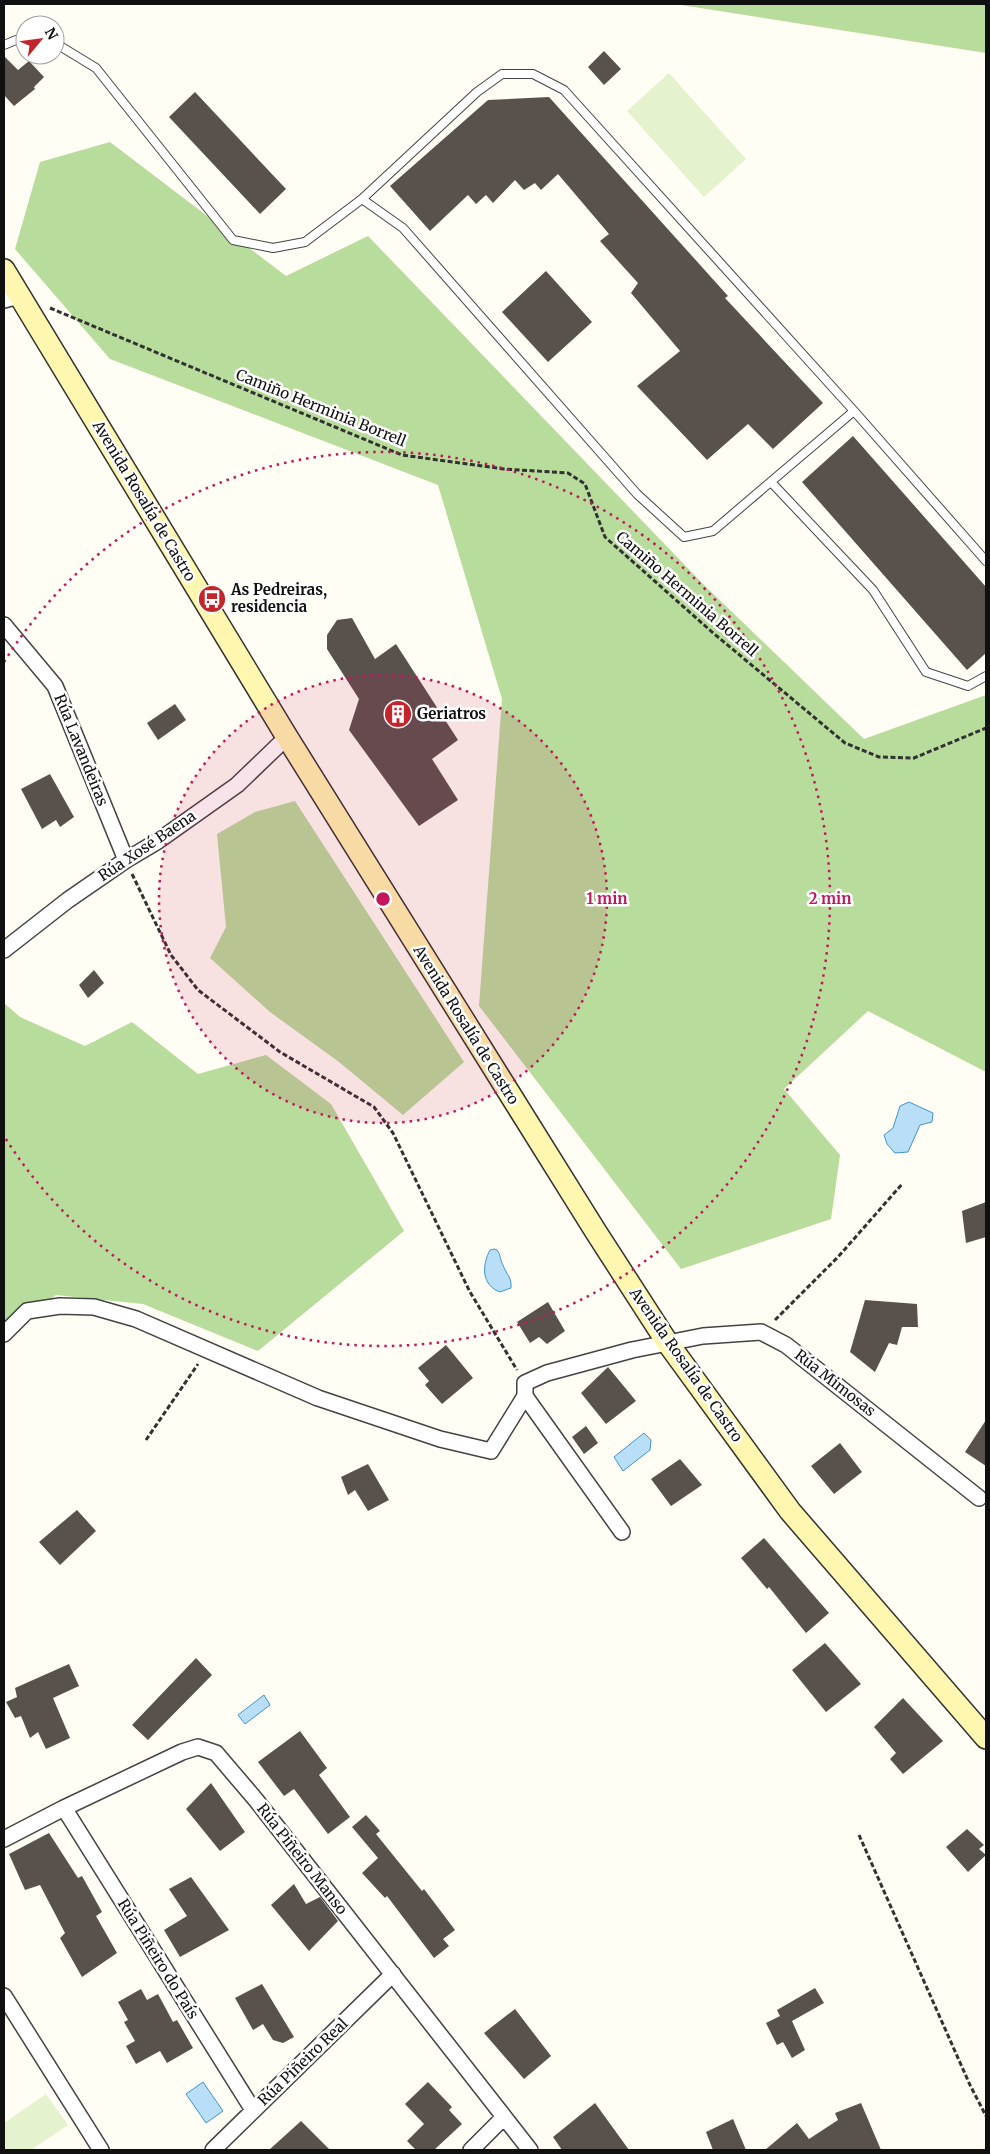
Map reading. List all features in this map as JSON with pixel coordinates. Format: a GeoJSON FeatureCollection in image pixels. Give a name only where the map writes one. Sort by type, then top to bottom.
{"type":"FeatureCollection","features":[{"type":"Feature","properties":{"kind":"street","name":"Avenida Rosalía de Castro"},"geometry":{"type":"LineString","coordinates":[[4,270],[11,298],[596,1232],[667,1342],[790,1511],[986,1738]]}},
{"type":"Feature","properties":{"kind":"street","name":"Rúa Lavandeiras"},"geometry":{"type":"LineString","coordinates":[[4,625],[54,686],[126,860]]}},
{"type":"Feature","properties":{"kind":"street","name":"Rúa Xosé Baena"},"geometry":{"type":"LineString","coordinates":[[4,950],[68,900],[126,860],[158,841],[237,785],[287,737]]}},
{"type":"Feature","properties":{"kind":"street"},"geometry":{"type":"LineString","coordinates":[[4,1334],[28,1311],[60,1306],[94,1307],[136,1319],[318,1398],[440,1440],[491,1451],[525,1390],[547,1373],[667,1342],[703,1336],[761,1332]]}},
{"type":"Feature","properties":{"kind":"street","name":"Rúa Mimosas"},"geometry":{"type":"LineString","coordinates":[[761,1332],[786,1345],[979,1498]]}},
{"type":"Feature","properties":{"kind":"street"},"geometry":{"type":"LineString","coordinates":[[525,1390],[622,1532]]}},
{"type":"Feature","properties":{"kind":"street","name":"Rúa Piñeiro Manso"},"geometry":{"type":"LineString","coordinates":[[4,1839],[64,1808],[182,1752],[198,1748],[216,1754],[256,1800],[530,2150]]}},
{"type":"Feature","properties":{"kind":"street","name":"Rúa Piñeiro do País"},"geometry":{"type":"LineString","coordinates":[[64,1808],[253,2110]]}},
{"type":"Feature","properties":{"kind":"street","name":"Rúa Piñeiro Real"},"geometry":{"type":"LineString","coordinates":[[221,2147],[253,2110],[393,1974]]}},
{"type":"Feature","properties":{"kind":"street"},"geometry":{"type":"LineString","coordinates":[[4,1996],[100,2150]]}},
{"type":"Feature","properties":{"kind":"street"},"geometry":{"type":"LineString","coordinates":[[471,2150],[504,2117]]}},
{"type":"Feature","properties":{"kind":"lane"},"geometry":{"type":"LineString","coordinates":[[65,49],[96,68],[233,240],[273,248],[304,242],[362,199],[476,92],[502,74],[533,74],[564,90],[854,410],[986,561]]}},
{"type":"Feature","properties":{"kind":"lane"},"geometry":{"type":"LineString","coordinates":[[362,199],[403,228],[637,494],[684,537],[713,531],[854,410]]}},
{"type":"Feature","properties":{"kind":"lane"},"geometry":{"type":"LineString","coordinates":[[771,482],[873,590],[926,672],[968,686],[986,676]]}},
{"type":"Feature","properties":{"kind":"path","name":"Camiño Herminia Borrell"},"geometry":{"type":"LineString","coordinates":[[11,298],[402,455],[504,469],[568,473],[585,484],[605,537],[712,632],[845,743],[879,757],[914,758],[986,728]]}},
{"type":"Feature","properties":{"kind":"path"},"geometry":{"type":"LineString","coordinates":[[126,860],[171,956],[198,990],[280,1052],[374,1107],[392,1132],[470,1292],[525,1390]]}},
{"type":"Feature","properties":{"kind":"path"},"geometry":{"type":"LineString","coordinates":[[761,1332],[838,1257],[903,1184]]}},
{"type":"Feature","properties":{"kind":"path"},"geometry":{"type":"LineString","coordinates":[[146,1440],[207,1351]]}},
{"type":"Feature","properties":{"kind":"path"},"geometry":{"type":"LineString","coordinates":[[858,1835],[970,2085],[986,2116]]}},
{"type":"Feature","properties":{"kind":"green space"},"geometry":{"type":"Polygon","coordinates":[[[675,4],[986,4],[986,53],[675,4]]]}},
{"type":"Feature","properties":{"kind":"green space"},"geometry":{"type":"Polygon","coordinates":[[[669,73],[746,159],[704,197],[627,111],[669,73]]]}},
{"type":"Feature","properties":{"kind":"green space"},"geometry":{"type":"Polygon","coordinates":[[[110,142],[286,276],[368,236],[705,586],[864,739],[986,695],[986,1072],[868,1011],[784,1089],[840,1155],[831,1219],[681,1269],[479,1006],[502,699],[438,485],[110,359],[15,249],[40,162],[110,142]]]}},
{"type":"Feature","properties":{"kind":"green space"},"geometry":{"type":"Polygon","coordinates":[[[295,801],[464,1062],[403,1115],[339,1062],[270,1012],[210,958],[226,927],[217,834],[255,812],[295,801]]]}},
{"type":"Feature","properties":{"kind":"green space"},"geometry":{"type":"Polygon","coordinates":[[[4,1003],[20,1017],[85,1046],[132,1022],[198,1074],[266,1055],[331,1104],[404,1231],[258,1351],[143,1304],[56,1295],[4,1332],[4,1003]]]}},
{"type":"Feature","properties":{"kind":"green space"},"geometry":{"type":"Polygon","coordinates":[[[46,2094],[68,2125],[31,2150],[4,2150],[4,2123],[46,2094]]]}},
{"type":"Feature","properties":{"kind":"water"},"geometry":{"type":"Polygon","coordinates":[[[909,1102],[933,1113],[932,1122],[920,1125],[908,1152],[895,1153],[887,1144],[884,1135],[893,1128],[900,1106],[909,1102]]]}},
{"type":"Feature","properties":{"kind":"water"},"geometry":{"type":"Polygon","coordinates":[[[494,1249],[499,1254],[511,1284],[511,1288],[500,1292],[489,1285],[485,1274],[487,1256],[490,1250],[494,1249]]]}},
{"type":"Feature","properties":{"kind":"water"},"geometry":{"type":"Polygon","coordinates":[[[644,1433],[651,1440],[650,1450],[623,1471],[614,1457],[644,1433]]]}},
{"type":"Feature","properties":{"kind":"water"},"geometry":{"type":"Polygon","coordinates":[[[264,1695],[270,1705],[245,1724],[238,1715],[264,1695]]]}},
{"type":"Feature","properties":{"kind":"water"},"geometry":{"type":"Polygon","coordinates":[[[203,2082],[223,2111],[206,2123],[186,2094],[203,2082]]]}},
{"type":"Feature","properties":{"kind":"building"},"geometry":{"type":"Polygon","coordinates":[[[604,51],[621,69],[604,85],[588,67],[604,51]]]}},
{"type":"Feature","properties":{"kind":"building"},"geometry":{"type":"Polygon","coordinates":[[[4,56],[18,70],[24,65],[33,65],[44,77],[34,87],[35,89],[14,106],[4,95],[4,56]]]}},
{"type":"Feature","properties":{"kind":"building"},"geometry":{"type":"Polygon","coordinates":[[[195,92],[286,189],[260,214],[169,117],[195,92]]]}},
{"type":"Feature","properties":{"kind":"building"},"geometry":{"type":"Polygon","coordinates":[[[549,97],[728,296],[725,298],[823,403],[773,449],[748,424],[707,460],[637,386],[680,351],[631,293],[638,283],[600,241],[609,234],[558,174],[541,190],[535,183],[524,190],[515,180],[493,203],[486,195],[476,204],[468,195],[430,231],[390,186],[488,100],[549,97]]]}},
{"type":"Feature","properties":{"kind":"building"},"geometry":{"type":"Polygon","coordinates":[[[546,271],[592,322],[548,362],[502,312],[546,271]]]}},
{"type":"Feature","properties":{"kind":"building"},"geometry":{"type":"Polygon","coordinates":[[[853,436],[986,587],[986,653],[967,670],[802,482],[853,436]]]}},
{"type":"Feature","properties":{"kind":"building","name":"Geriatros"},"geometry":{"type":"Polygon","coordinates":[[[352,618],[375,659],[396,644],[458,740],[432,759],[458,800],[419,826],[349,730],[359,699],[327,649],[327,635],[337,620],[352,618]]]}},
{"type":"Feature","properties":{"kind":"building"},"geometry":{"type":"Polygon","coordinates":[[[175,704],[186,720],[158,740],[147,723],[175,704]]]}},
{"type":"Feature","properties":{"kind":"building"},"geometry":{"type":"Polygon","coordinates":[[[50,774],[74,817],[60,827],[56,820],[42,829],[21,789],[50,774]]]}},
{"type":"Feature","properties":{"kind":"building"},"geometry":{"type":"Polygon","coordinates":[[[94,970],[104,983],[88,998],[79,985],[94,970]]]}},
{"type":"Feature","properties":{"kind":"building"},"geometry":{"type":"Polygon","coordinates":[[[986,1202],[986,1237],[966,1243],[962,1211],[986,1202]]]}},
{"type":"Feature","properties":{"kind":"building"},"geometry":{"type":"Polygon","coordinates":[[[865,1300],[917,1304],[918,1327],[902,1327],[897,1345],[889,1343],[875,1372],[850,1352],[865,1300]]]}},
{"type":"Feature","properties":{"kind":"building"},"geometry":{"type":"Polygon","coordinates":[[[548,1302],[565,1331],[547,1344],[539,1337],[530,1343],[517,1322],[548,1302]]]}},
{"type":"Feature","properties":{"kind":"building"},"geometry":{"type":"Polygon","coordinates":[[[446,1345],[473,1378],[442,1404],[425,1385],[429,1381],[418,1368],[446,1345]]]}},
{"type":"Feature","properties":{"kind":"building"},"geometry":{"type":"Polygon","coordinates":[[[608,1367],[636,1401],[606,1424],[581,1393],[608,1367]]]}},
{"type":"Feature","properties":{"kind":"building"},"geometry":{"type":"Polygon","coordinates":[[[986,1420],[986,1466],[965,1452],[986,1420]]]}},
{"type":"Feature","properties":{"kind":"building"},"geometry":{"type":"Polygon","coordinates":[[[586,1426],[598,1443],[584,1454],[572,1437],[586,1426]]]}},
{"type":"Feature","properties":{"kind":"building"},"geometry":{"type":"Polygon","coordinates":[[[840,1443],[862,1472],[834,1494],[811,1466],[840,1443]]]}},
{"type":"Feature","properties":{"kind":"building"},"geometry":{"type":"Polygon","coordinates":[[[680,1459],[702,1485],[671,1506],[651,1479],[680,1459]]]}},
{"type":"Feature","properties":{"kind":"building"},"geometry":{"type":"Polygon","coordinates":[[[368,1464],[389,1500],[368,1511],[355,1490],[348,1495],[341,1477],[368,1464]]]}},
{"type":"Feature","properties":{"kind":"building"},"geometry":{"type":"Polygon","coordinates":[[[77,1510],[96,1531],[60,1565],[39,1542],[77,1510]]]}},
{"type":"Feature","properties":{"kind":"building"},"geometry":{"type":"Polygon","coordinates":[[[764,1538],[829,1613],[806,1633],[769,1587],[767,1589],[741,1558],[764,1538]]]}},
{"type":"Feature","properties":{"kind":"building"},"geometry":{"type":"Polygon","coordinates":[[[825,1643],[861,1684],[826,1712],[792,1670],[825,1643]]]}},
{"type":"Feature","properties":{"kind":"building"},"geometry":{"type":"Polygon","coordinates":[[[196,1658],[212,1675],[148,1740],[132,1725],[196,1658]]]}},
{"type":"Feature","properties":{"kind":"building"},"geometry":{"type":"Polygon","coordinates":[[[69,1664],[79,1686],[53,1698],[70,1738],[46,1749],[38,1732],[30,1738],[21,1716],[15,1718],[6,1702],[17,1697],[15,1688],[69,1664]]]}},
{"type":"Feature","properties":{"kind":"building"},"geometry":{"type":"Polygon","coordinates":[[[903,1698],[943,1741],[903,1774],[890,1759],[896,1753],[874,1727],[903,1698]]]}},
{"type":"Feature","properties":{"kind":"building"},"geometry":{"type":"Polygon","coordinates":[[[300,1731],[327,1768],[319,1775],[350,1817],[328,1834],[294,1789],[284,1796],[258,1762],[300,1731]]]}},
{"type":"Feature","properties":{"kind":"building"},"geometry":{"type":"Polygon","coordinates":[[[211,1783],[245,1832],[220,1851],[186,1809],[211,1783]]]}},
{"type":"Feature","properties":{"kind":"building"},"geometry":{"type":"Polygon","coordinates":[[[366,1815],[380,1831],[376,1834],[422,1891],[424,1889],[455,1930],[443,1939],[449,1946],[434,1958],[387,1896],[385,1898],[362,1873],[378,1858],[352,1827],[366,1815]]]}},
{"type":"Feature","properties":{"kind":"building"},"geometry":{"type":"Polygon","coordinates":[[[967,1829],[984,1845],[979,1849],[986,1855],[968,1872],[946,1847],[967,1829]]]}},
{"type":"Feature","properties":{"kind":"building"},"geometry":{"type":"Polygon","coordinates":[[[49,1833],[78,1878],[82,1876],[102,1912],[96,1916],[117,1953],[82,1977],[60,1938],[65,1933],[40,1885],[25,1890],[9,1854],[49,1833]]]}},
{"type":"Feature","properties":{"kind":"building"},"geometry":{"type":"Polygon","coordinates":[[[191,1877],[229,1930],[180,1957],[164,1930],[187,1916],[169,1889],[191,1877]]]}},
{"type":"Feature","properties":{"kind":"building"},"geometry":{"type":"Polygon","coordinates":[[[294,1884],[306,1904],[320,1897],[338,1921],[309,1951],[271,1905],[294,1884]]]}},
{"type":"Feature","properties":{"kind":"building"},"geometry":{"type":"Polygon","coordinates":[[[262,1984],[294,2037],[283,2043],[273,2040],[263,2024],[253,2030],[235,1998],[262,1984]]]}},
{"type":"Feature","properties":{"kind":"building"},"geometry":{"type":"Polygon","coordinates":[[[815,1988],[824,2003],[792,2021],[805,2050],[792,2058],[783,2042],[777,2045],[766,2023],[780,2016],[777,2010],[815,1988]]]}},
{"type":"Feature","properties":{"kind":"building"},"geometry":{"type":"Polygon","coordinates":[[[141,1989],[147,2000],[158,1994],[173,2022],[177,2020],[193,2048],[167,2063],[160,2051],[136,2064],[126,2046],[135,2041],[124,2022],[128,2020],[118,2002],[141,1989]]]}},
{"type":"Feature","properties":{"kind":"building"},"geometry":{"type":"Polygon","coordinates":[[[515,2009],[551,2056],[524,2079],[484,2033],[515,2009]]]}},
{"type":"Feature","properties":{"kind":"building"},"geometry":{"type":"Polygon","coordinates":[[[428,2082],[452,2107],[449,2110],[462,2124],[434,2150],[416,2150],[407,2141],[424,2124],[405,2104],[428,2082]]]}},
{"type":"Feature","properties":{"kind":"building"},"geometry":{"type":"Polygon","coordinates":[[[595,2103],[629,2150],[562,2150],[553,2137],[595,2103]]]}},
{"type":"Feature","properties":{"kind":"building"},"geometry":{"type":"Polygon","coordinates":[[[861,2103],[881,2150],[765,2150],[797,2123],[809,2139],[838,2120],[835,2113],[861,2103]]]}},
{"type":"Feature","properties":{"kind":"building"},"geometry":{"type":"Polygon","coordinates":[[[733,2119],[746,2150],[713,2150],[706,2132],[733,2119]]]}},
{"type":"Feature","properties":{"kind":"building"},"geometry":{"type":"Polygon","coordinates":[[[301,2121],[330,2150],[269,2150],[301,2121]]]}},
{"type":"Feature","properties":{"kind":"place","name":"As Pedreiras, residencia"},"geometry":{"type":"Point","coordinates":[212,599]}},
{"type":"Feature","properties":{"kind":"place","name":"Geriatros"},"geometry":{"type":"Point","coordinates":[398,714]}}]}
